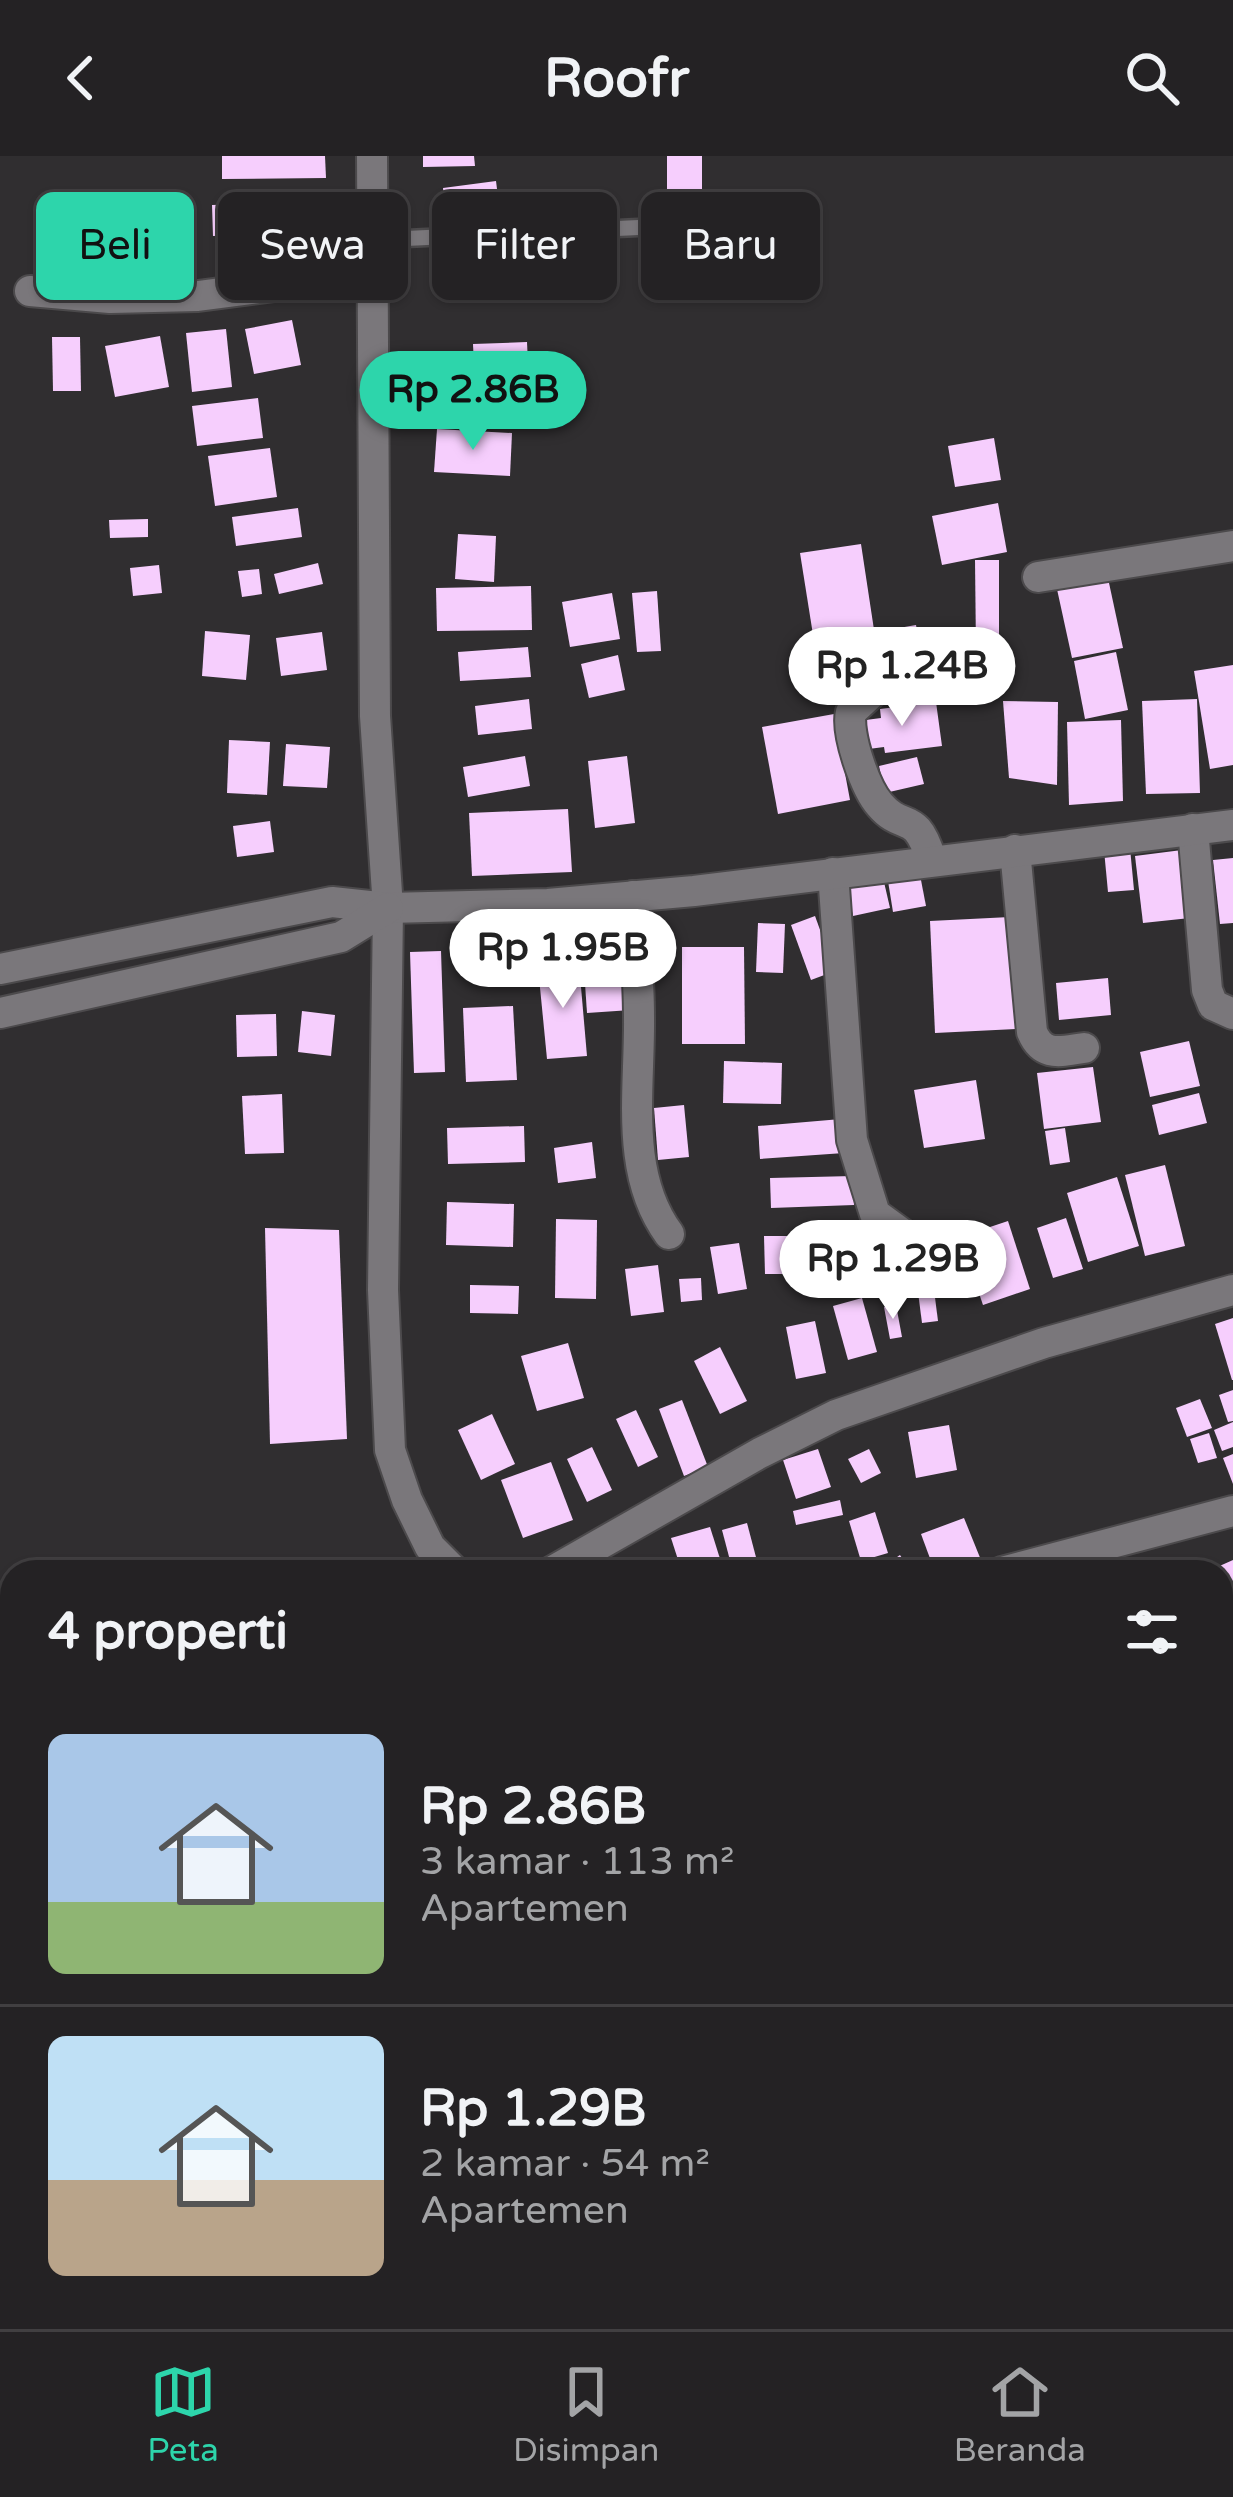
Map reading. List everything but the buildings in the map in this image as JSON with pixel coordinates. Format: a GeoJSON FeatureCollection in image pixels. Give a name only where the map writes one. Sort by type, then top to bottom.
{"type":"FeatureCollection","features":[{"type":"Feature","properties":{"kind":"street"},"geometry":{"type":"LineString","coordinates":[[372,156],[373,192]]}},
{"type":"Feature","properties":{"kind":"street"},"geometry":{"type":"LineString","coordinates":[[31,291],[110,298],[218,293]]}},
{"type":"Feature","properties":{"kind":"street"},"geometry":{"type":"LineString","coordinates":[[373,300],[375,716],[388,908],[382,1290],[390,1450],[406,1500],[430,1547],[443,1560]]}},
{"type":"Feature","properties":{"kind":"street"},"geometry":{"type":"LineString","coordinates":[[1037,577],[1233,546]]}},
{"type":"Feature","properties":{"kind":"street"},"geometry":{"type":"LineString","coordinates":[[893,673],[851,712],[850,733],[880,805],[920,830],[931,860]]}},
{"type":"Feature","properties":{"kind":"street"},"geometry":{"type":"LineString","coordinates":[[0,969],[332,902],[388,908],[479,908],[633,896],[1233,824]]}},
{"type":"Feature","properties":{"kind":"street"},"geometry":{"type":"LineString","coordinates":[[1193,829],[1208,990],[1214,1005],[1233,1014]]}},
{"type":"Feature","properties":{"kind":"street"},"geometry":{"type":"LineString","coordinates":[[1015,850],[1032,1032],[1049,1052],[1084,1048]]}},
{"type":"Feature","properties":{"kind":"street"},"geometry":{"type":"LineString","coordinates":[[833,873],[852,1140],[874,1214],[908,1238]]}},
{"type":"Feature","properties":{"kind":"street"},"geometry":{"type":"LineString","coordinates":[[633,896],[640,1162],[656,1217],[669,1234]]}},
{"type":"Feature","properties":{"kind":"street"},"geometry":{"type":"LineString","coordinates":[[0,1013],[340,937],[388,908]]}},
{"type":"Feature","properties":{"kind":"street"},"geometry":{"type":"LineString","coordinates":[[572,1560],[836,1415],[1044,1343],[1233,1290]]}},
{"type":"Feature","properties":{"kind":"street"},"geometry":{"type":"LineString","coordinates":[[1047,1560],[1233,1511]]}},
{"type":"Feature","properties":{"kind":"lane"},"geometry":{"type":"LineString","coordinates":[[408,238],[641,227]]}}]}
